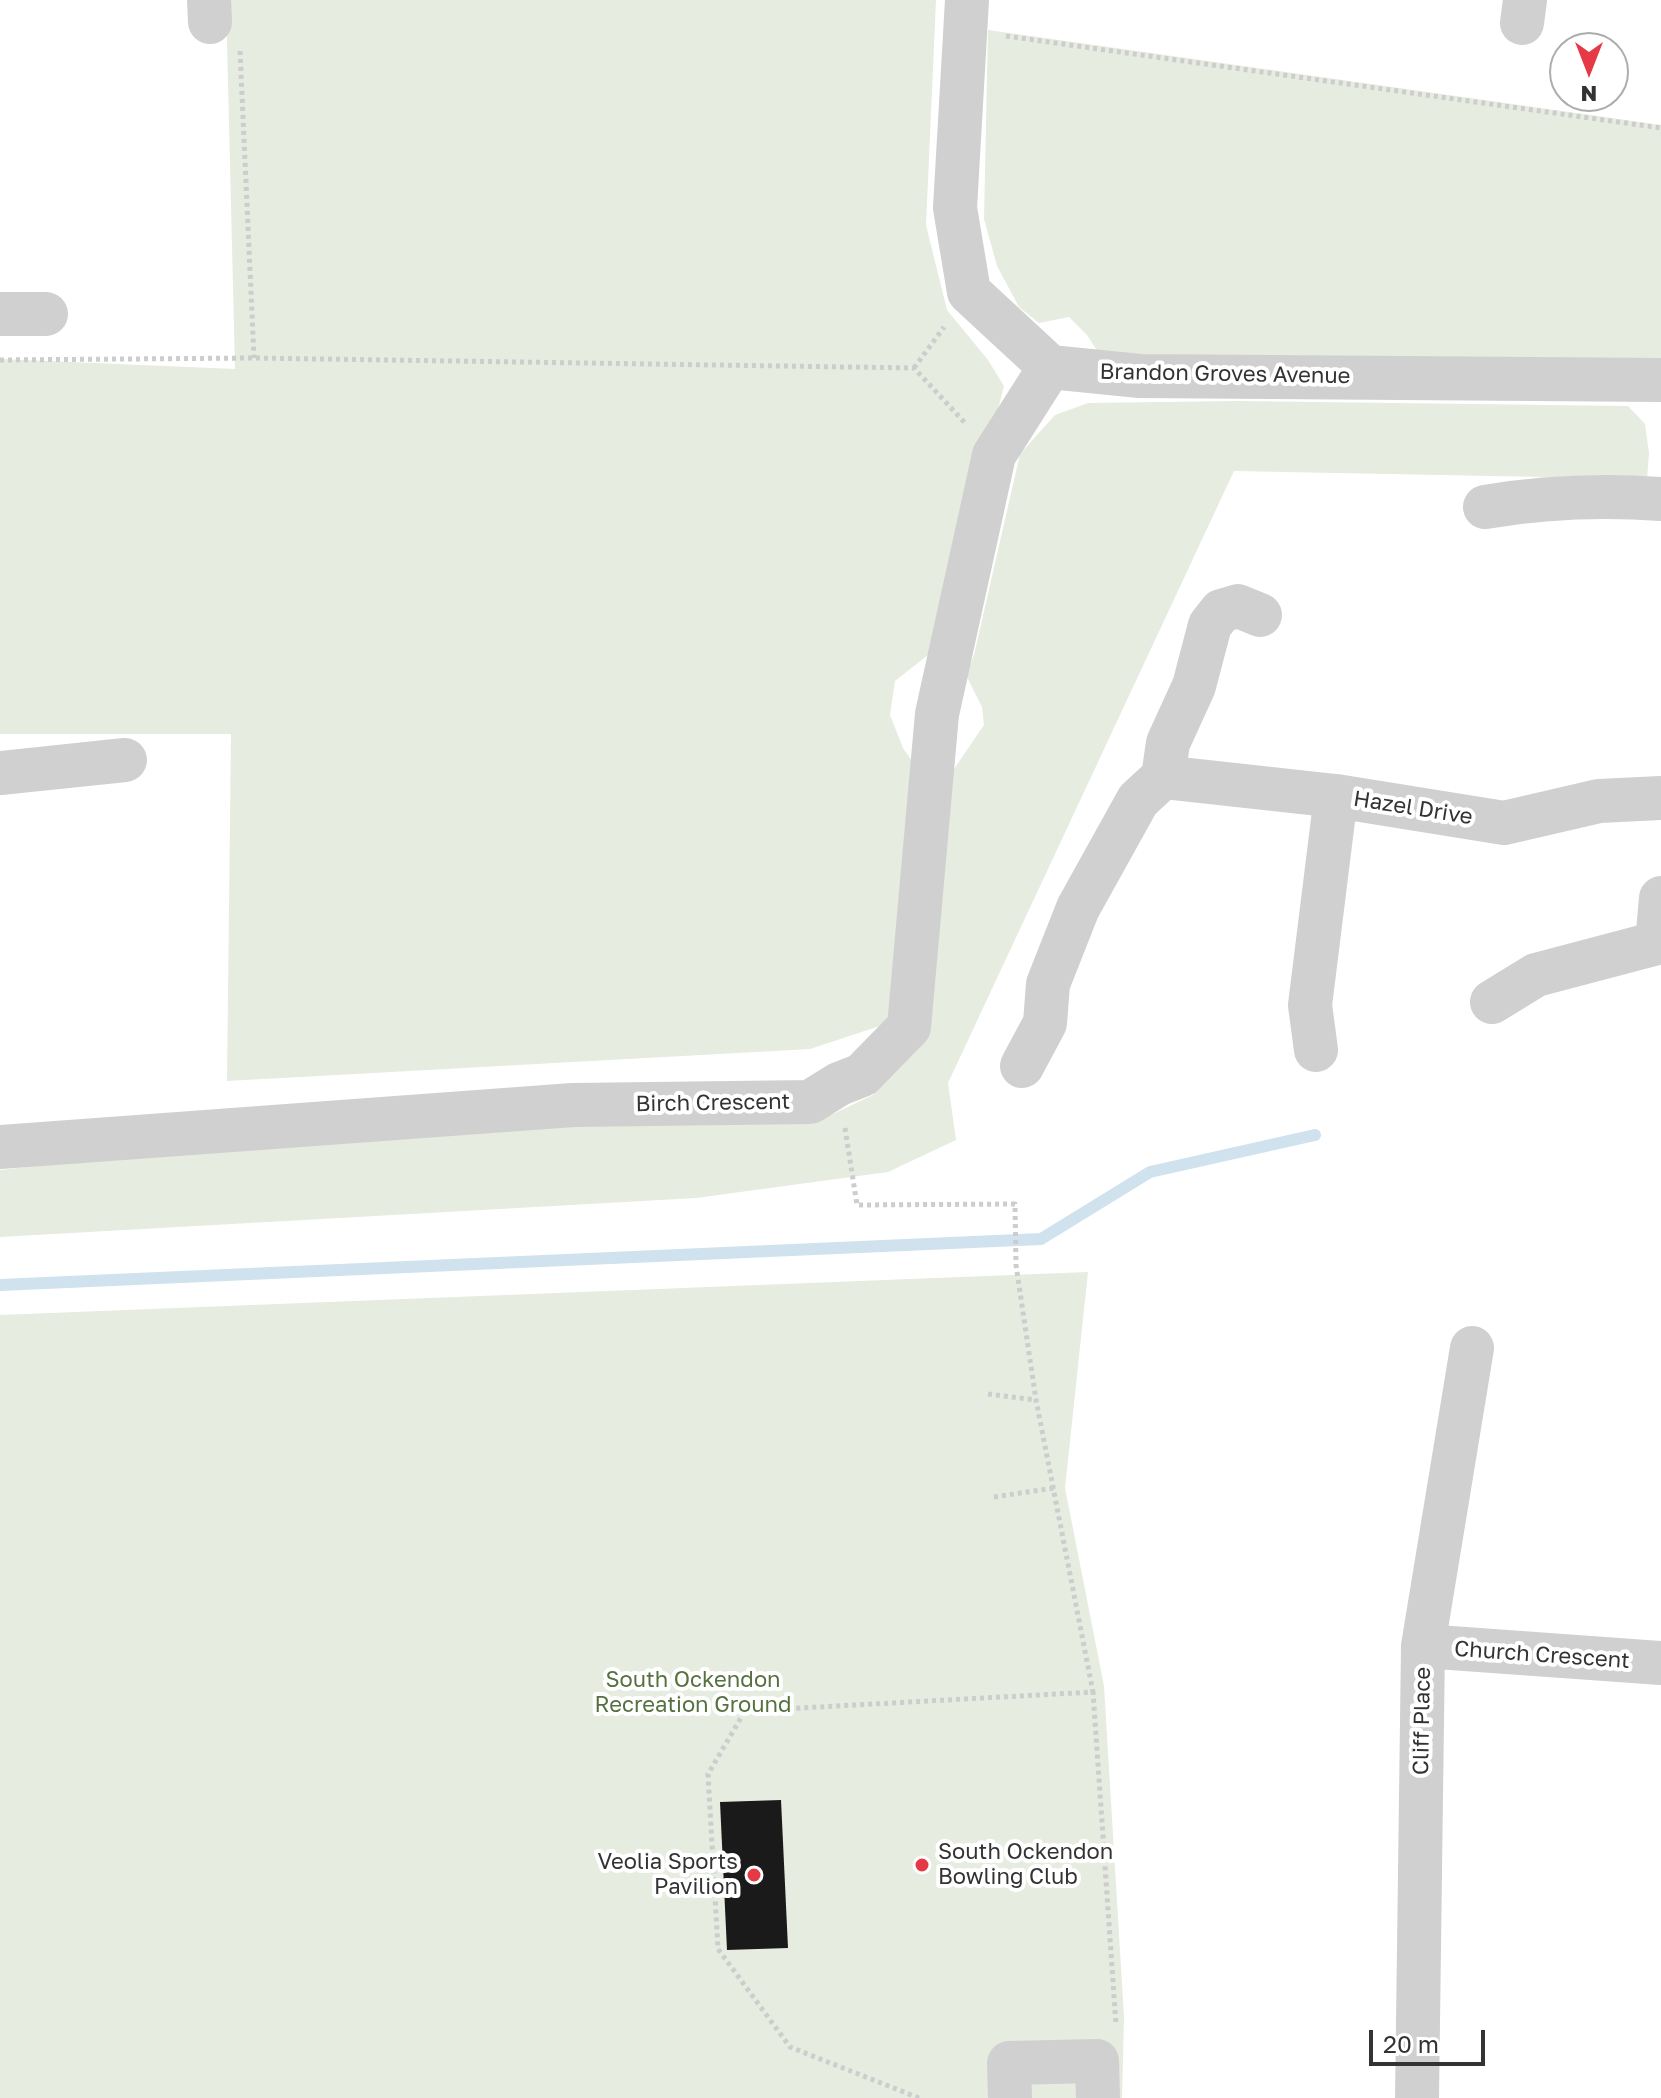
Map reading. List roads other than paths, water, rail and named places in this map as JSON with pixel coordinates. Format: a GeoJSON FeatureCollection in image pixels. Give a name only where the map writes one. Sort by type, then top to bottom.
{"type":"FeatureCollection","features":[{"type":"Feature","properties":{"kind":"street"},"geometry":{"type":"LineString","coordinates":[[966,15],[955,208],[969,292],[1050,367]]}},
{"type":"Feature","properties":{"kind":"street"},"geometry":{"type":"LineString","coordinates":[[0,314],[46,314]]}},
{"type":"Feature","properties":{"kind":"street","name":"Brandon Groves Avenue"},"geometry":{"type":"LineString","coordinates":[[1050,367],[1140,376],[1661,380]]}},
{"type":"Feature","properties":{"kind":"street","name":"Birch Crescent"},"geometry":{"type":"LineString","coordinates":[[0,1147],[573,1105],[810,1102],[839,1084],[862,1075],[909,1027],[937,714],[994,455],[1050,367]]}},
{"type":"Feature","properties":{"kind":"street"},"geometry":{"type":"LineString","coordinates":[[1485,507],[1590,496],[1661,499]]}},
{"type":"Feature","properties":{"kind":"street"},"geometry":{"type":"LineString","coordinates":[[1022,1066],[1045,1023],[1048,984],[1078,908],[1138,800],[1163,777],[1168,743],[1194,686],[1210,625],[1221,611],[1238,606],[1260,615]]}},
{"type":"Feature","properties":{"kind":"street"},"geometry":{"type":"LineString","coordinates":[[0,773],[125,760]]}},
{"type":"Feature","properties":{"kind":"street","name":"Hazel Drive"},"geometry":{"type":"LineString","coordinates":[[1163,777],[1336,796],[1504,823],[1599,801],[1661,798]]}},
{"type":"Feature","properties":{"kind":"street"},"geometry":{"type":"LineString","coordinates":[[1316,1050],[1310,1005],[1336,796]]}},
{"type":"Feature","properties":{"kind":"street"},"geometry":{"type":"LineString","coordinates":[[1492,1002],[1536,975],[1659,943],[1661,898]]}},
{"type":"Feature","properties":{"kind":"street","name":"Cliff Place"},"geometry":{"type":"LineString","coordinates":[[1417,2098],[1423,1646],[1472,1348]]}},
{"type":"Feature","properties":{"kind":"street","name":"Church Crescent"},"geometry":{"type":"LineString","coordinates":[[1423,1646],[1661,1663]]}},
{"type":"Feature","properties":{"kind":"street"},"geometry":{"type":"LineString","coordinates":[[1010,2098],[1009,2063],[1097,2079]]}},
{"type":"Feature","properties":{"kind":"waterway"},"geometry":{"type":"LineString","coordinates":[[0,1285],[1041,1239],[1150,1172],[1315,1135]]}},
{"type":"Feature","properties":{"kind":"place","name":"South Ockendon Bowling Club"},"geometry":{"type":"Point","coordinates":[922,1865]}},
{"type":"Feature","properties":{"kind":"place","name":"Veolia Sports Pavilion"},"geometry":{"type":"Point","coordinates":[754,1875]}},
{"type":"Feature","properties":{"kind":"park label","name":"South Ockendon Recreation Ground"},"geometry":{"type":"Point","coordinates":[693,1692]}}]}
